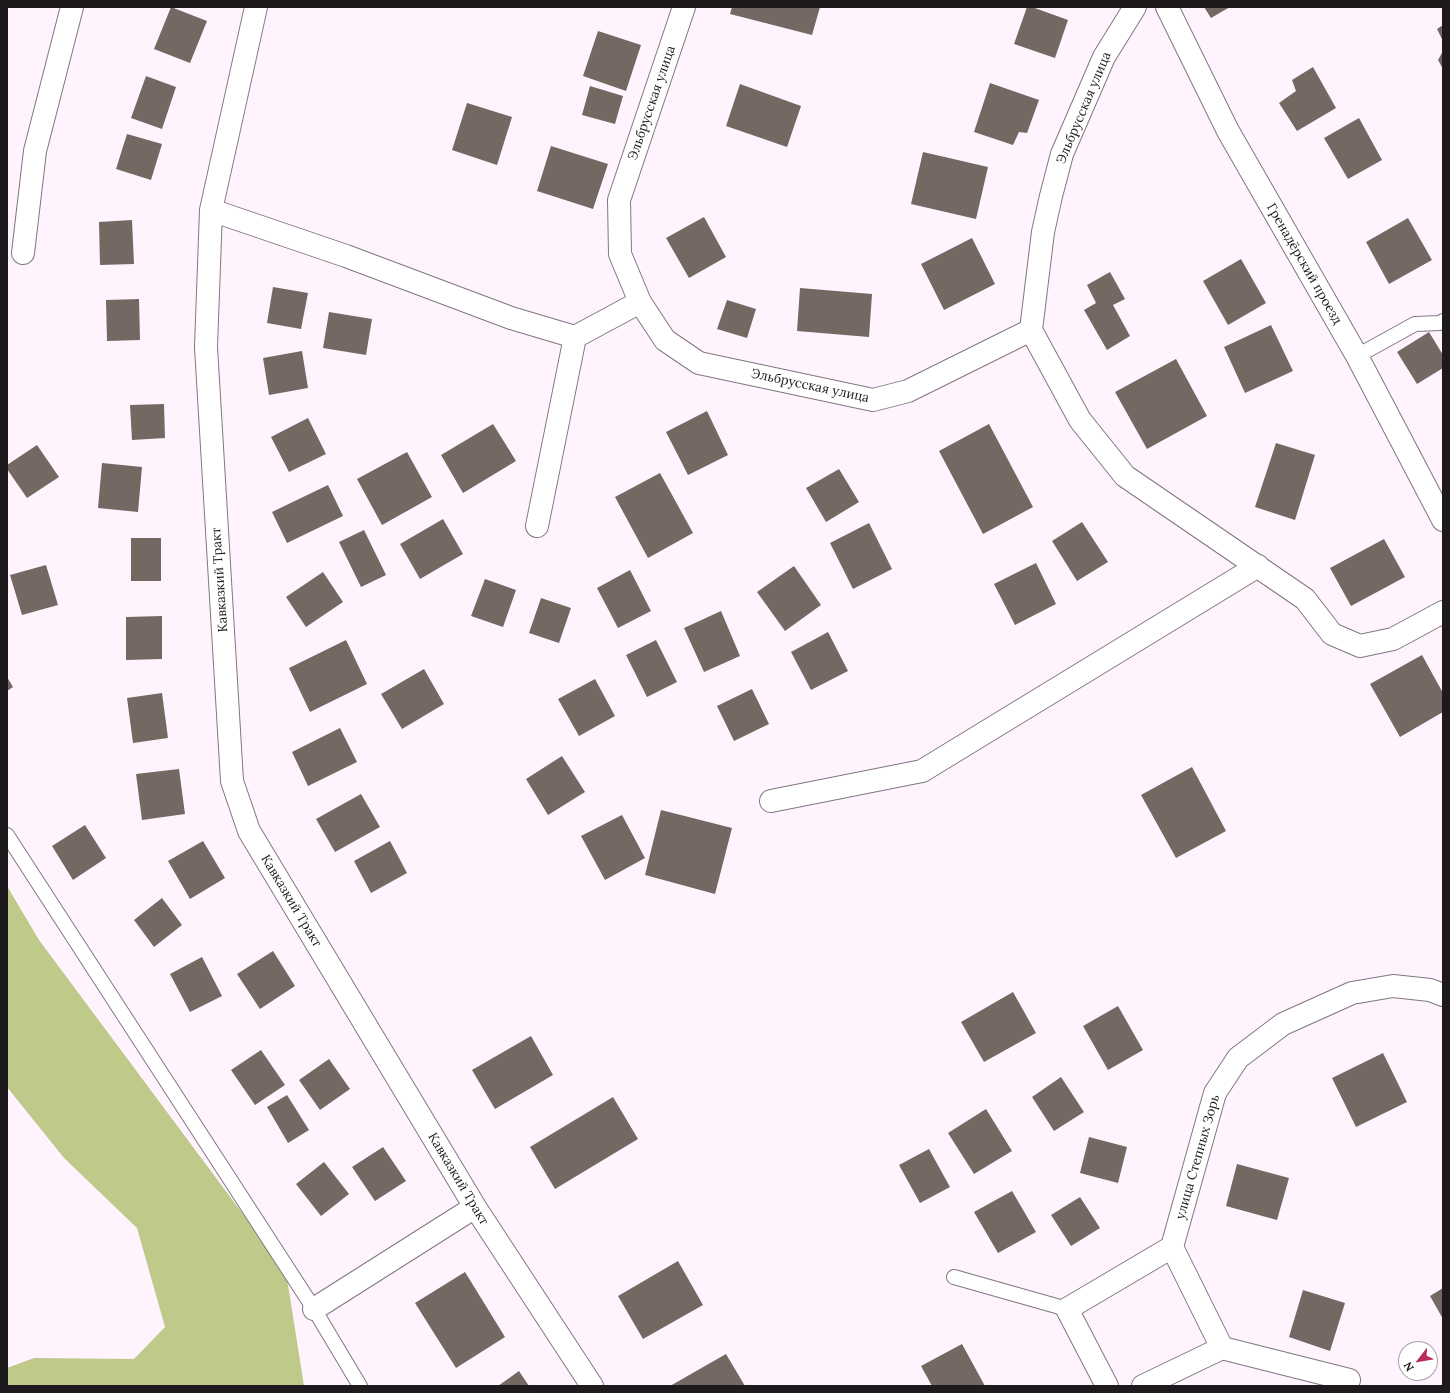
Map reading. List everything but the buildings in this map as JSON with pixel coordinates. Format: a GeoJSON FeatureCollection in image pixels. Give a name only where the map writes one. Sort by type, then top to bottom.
{"type":"FeatureCollection","features":[{"type":"Feature","properties":{"kind":"street"},"geometry":{"type":"LineString","coordinates":[[23,253],[34,151],[72,7]]}},
{"type":"Feature","properties":{"kind":"street","name":"Кавказкий Тракт"},"geometry":{"type":"LineString","coordinates":[[256,7],[211,210],[206,347],[232,781],[250,831],[475,1207],[592,1386]]}},
{"type":"Feature","properties":{"kind":"street","name":"Эльбрусская улица"},"geometry":{"type":"LineString","coordinates":[[684,7],[619,200],[620,254],[640,302],[665,340],[699,363],[873,400],[908,391],[1031,330],[1043,232],[1062,154],[1104,56],[1136,7]]}},
{"type":"Feature","properties":{"kind":"street","name":"Гренадёрский проезд"},"geometry":{"type":"LineString","coordinates":[[1167,7],[1228,131],[1358,356],[1443,520]]}},
{"type":"Feature","properties":{"kind":"street"},"geometry":{"type":"LineString","coordinates":[[211,210],[346,256],[511,318],[575,337],[640,302]]}},
{"type":"Feature","properties":{"kind":"street"},"geometry":{"type":"LineString","coordinates":[[1031,330],[1080,420],[1125,476],[1305,599],[1332,634],[1360,646],[1393,639],[1443,612]]}},
{"type":"Feature","properties":{"kind":"street"},"geometry":{"type":"LineString","coordinates":[[537,526],[575,337]]}},
{"type":"Feature","properties":{"kind":"street"},"geometry":{"type":"LineString","coordinates":[[771,801],[922,771],[1258,566]]}},
{"type":"Feature","properties":{"kind":"street","name":"улица Степных Зорь"},"geometry":{"type":"LineString","coordinates":[[1172,1247],[1215,1093],[1238,1058],[1283,1024],[1352,993],[1393,986],[1430,990],[1443,995]]}},
{"type":"Feature","properties":{"kind":"street"},"geometry":{"type":"LineString","coordinates":[[314,1309],[475,1207]]}},
{"type":"Feature","properties":{"kind":"street"},"geometry":{"type":"LineString","coordinates":[[1107,1386],[1067,1309],[1172,1247],[1222,1348]]}},
{"type":"Feature","properties":{"kind":"street"},"geometry":{"type":"LineString","coordinates":[[1143,1386],[1222,1348],[1349,1380]]}},
{"type":"Feature","properties":{"kind":"lane"},"geometry":{"type":"LineString","coordinates":[[1358,356],[1415,324],[1440,323],[1443,321]]}},
{"type":"Feature","properties":{"kind":"lane"},"geometry":{"type":"LineString","coordinates":[[7,835],[314,1309],[360,1386]]}},
{"type":"Feature","properties":{"kind":"lane"},"geometry":{"type":"LineString","coordinates":[[954,1277],[1067,1309]]}},
{"type":"Feature","properties":{"kind":"green space"},"geometry":{"type":"Polygon","coordinates":[[[7,886],[39,940],[286,1272],[304,1386],[7,1386],[7,1368],[34,1358],[134,1359],[165,1327],[137,1228],[64,1158],[7,1087],[7,886]]]}}]}
